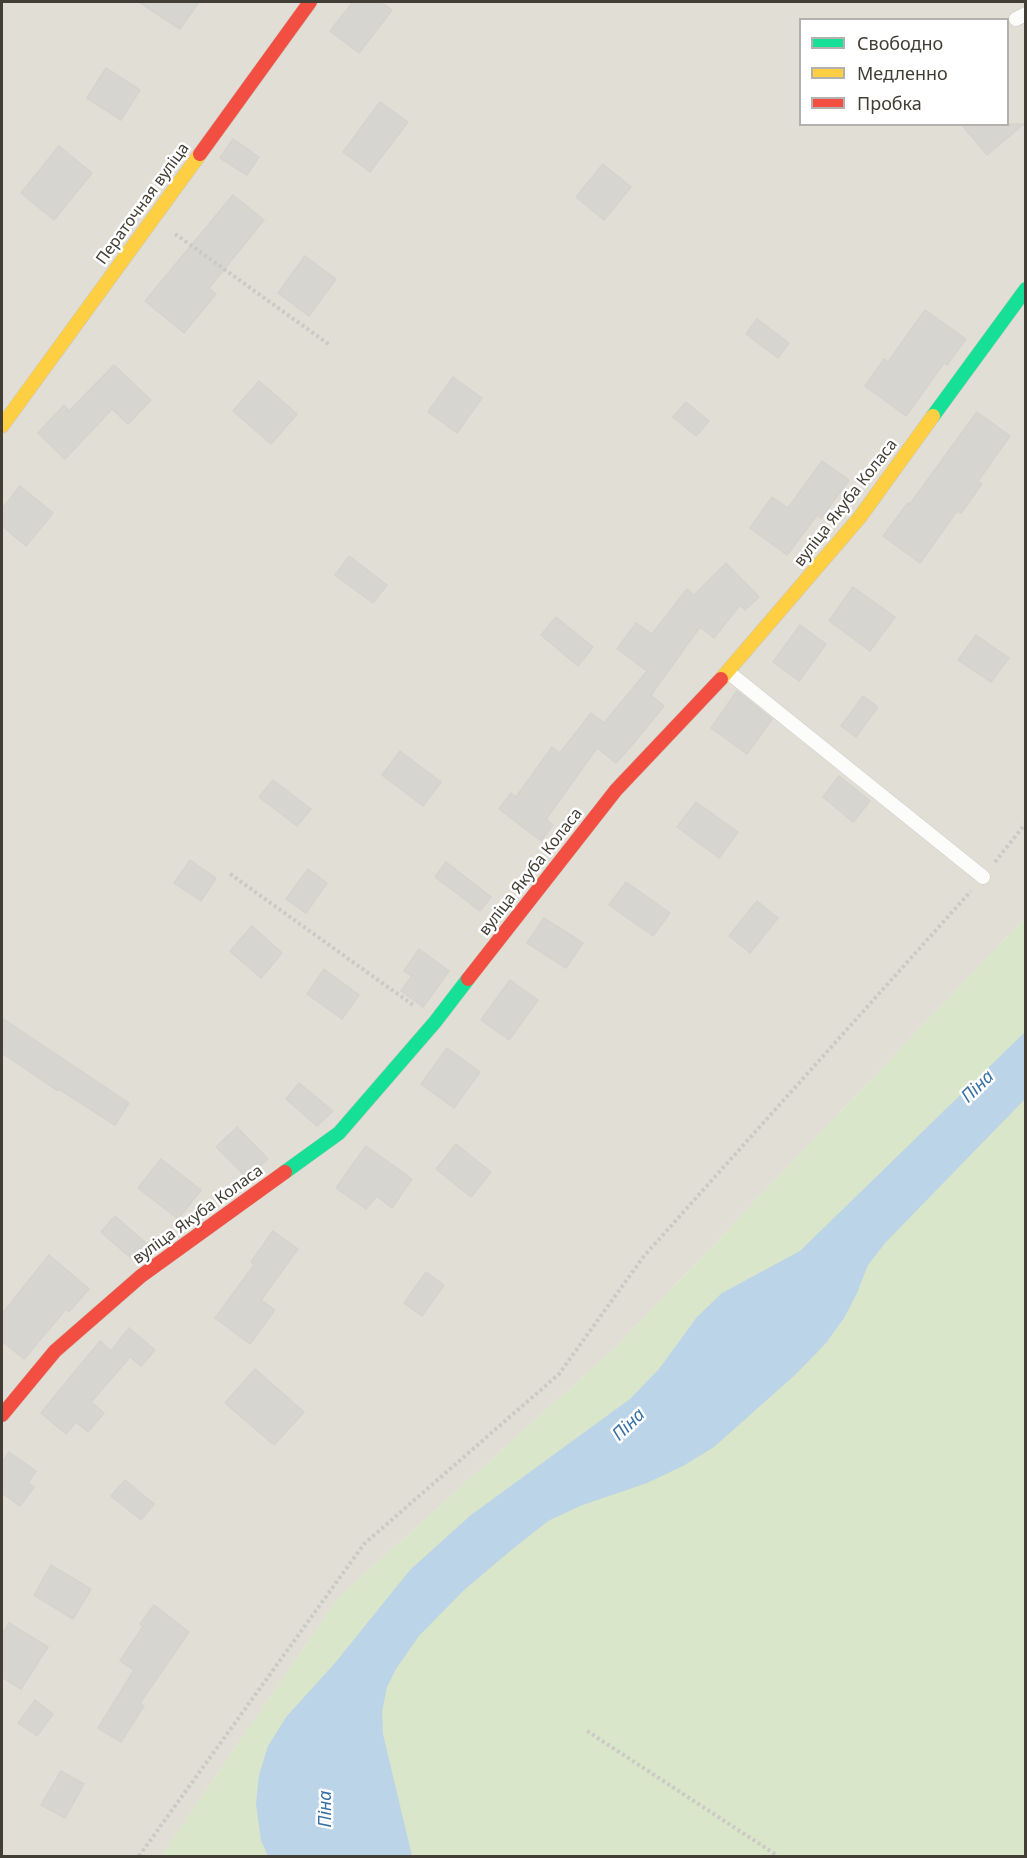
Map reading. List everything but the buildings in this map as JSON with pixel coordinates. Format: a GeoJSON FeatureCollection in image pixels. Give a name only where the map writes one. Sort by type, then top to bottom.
{"type":"FeatureCollection","features":[{"type":"Feature","properties":{"kind":"street","name":"Ператочная вуліца"},"geometry":{"type":"LineString","coordinates":[[2,426],[310,2]]}},
{"type":"Feature","properties":{"kind":"street","name":"вуліца Якуба Коласа"},"geometry":{"type":"LineString","coordinates":[[2,1415],[55,1351],[141,1276],[339,1133],[435,1022],[616,790],[728,672],[860,517],[1026,289]]}},
{"type":"Feature","properties":{"kind":"lane"},"geometry":{"type":"LineString","coordinates":[[728,672],[983,877]]}},
{"type":"Feature","properties":{"kind":"path"},"geometry":{"type":"LineString","coordinates":[[153,218],[331,346]]}},
{"type":"Feature","properties":{"kind":"path"},"geometry":{"type":"LineString","coordinates":[[139,1857],[364,1545],[559,1374],[644,1256],[983,877],[1026,823]]}},
{"type":"Feature","properties":{"kind":"path"},"geometry":{"type":"LineString","coordinates":[[230,874],[435,1022]]}},
{"type":"Feature","properties":{"kind":"path"},"geometry":{"type":"LineString","coordinates":[[587,1731],[778,1857]]}},
{"type":"Feature","properties":{"kind":"shaded area"},"geometry":{"type":"Polygon","coordinates":[[[2,2],[1025,2],[1025,918],[617,1346],[338,1598],[161,1856],[2,1856],[2,2]]]}},
{"type":"Feature","properties":{"kind":"green space"},"geometry":{"type":"Polygon","coordinates":[[[1025,918],[1025,1856],[161,1856],[338,1598],[617,1346],[1025,918]]]}},
{"type":"Feature","properties":{"kind":"water","name":"Піна"},"geometry":{"type":"Polygon","coordinates":[[[1025,1032],[1025,1099],[886,1242],[868,1265],[844,1318],[826,1343],[796,1374],[714,1447],[683,1466],[647,1483],[580,1506],[548,1521],[464,1590],[419,1636],[396,1669],[387,1687],[382,1712],[383,1734],[412,1856],[268,1856],[261,1840],[256,1804],[259,1775],[268,1746],[287,1716],[335,1663],[410,1570],[471,1515],[630,1399],[659,1369],[697,1317],[722,1293],[800,1251],[1025,1032]]]}},
{"type":"Feature","properties":{"kind":"traffic: fast"},"geometry":{"type":"LineString","coordinates":[[933,416],[1026,289]]}},
{"type":"Feature","properties":{"kind":"traffic: fast"},"geometry":{"type":"LineString","coordinates":[[285,1172],[339,1133],[435,1022],[468,979]]}},
{"type":"Feature","properties":{"kind":"traffic: slow"},"geometry":{"type":"LineString","coordinates":[[2,426],[200,154]]}},
{"type":"Feature","properties":{"kind":"traffic: slow"},"geometry":{"type":"LineString","coordinates":[[721,679],[860,517],[933,416]]}},
{"type":"Feature","properties":{"kind":"traffic: jam"},"geometry":{"type":"LineString","coordinates":[[200,154],[310,2]]}},
{"type":"Feature","properties":{"kind":"traffic: jam"},"geometry":{"type":"LineString","coordinates":[[468,979],[616,790],[721,679]]}},
{"type":"Feature","properties":{"kind":"traffic: jam"},"geometry":{"type":"LineString","coordinates":[[2,1415],[55,1351],[141,1276],[285,1172]]}}]}
